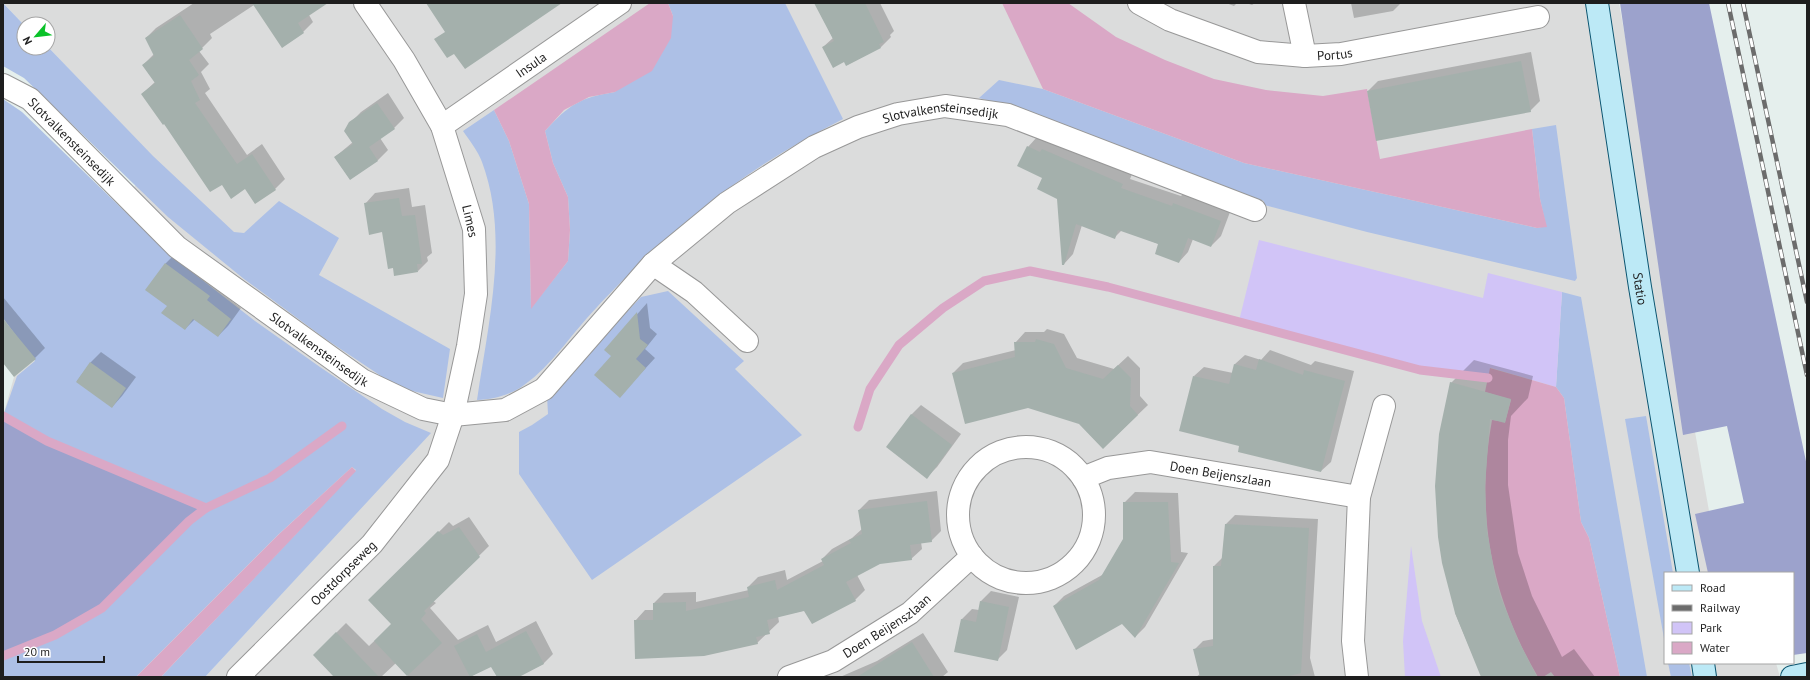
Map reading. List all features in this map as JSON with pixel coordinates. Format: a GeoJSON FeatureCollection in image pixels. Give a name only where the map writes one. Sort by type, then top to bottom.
{"type":"FeatureCollection","features":[{"type":"Feature","properties":{"kind":"street","name":"Limes"},"geometry":{"type":"LineString","coordinates":[[365,3],[404,60],[442,126],[474,229],[476,294],[468,346],[453,415],[438,460]]}},
{"type":"Feature","properties":{"kind":"street","name":"Insula"},"geometry":{"type":"LineString","coordinates":[[442,126],[620,3]]}},
{"type":"Feature","properties":{"kind":"street","name":"Portus"},"geometry":{"type":"LineString","coordinates":[[1139,3],[1170,20],[1258,52],[1305,56],[1341,54],[1538,17]]}},
{"type":"Feature","properties":{"kind":"street"},"geometry":{"type":"LineString","coordinates":[[1294,3],[1305,56]]}},
{"type":"Feature","properties":{"kind":"street","name":"Statio"},"geometry":{"type":"LineString","coordinates":[[1597,3],[1640,286],[1688,572]]}},
{"type":"Feature","properties":{"kind":"street","name":"Slotvalkensteinsedijk"},"geometry":{"type":"LineString","coordinates":[[3,85],[30,99],[177,247],[362,380],[423,410],[453,415],[505,410],[544,389],[653,264],[727,203],[814,148],[858,127],[898,114],[945,106],[1008,114],[1255,210]]}},
{"type":"Feature","properties":{"kind":"street"},"geometry":{"type":"LineString","coordinates":[[653,264],[694,292],[748,341]]}},
{"type":"Feature","properties":{"kind":"street"},"geometry":{"type":"LineString","coordinates":[[1357,677],[1353,641],[1360,497],[1384,406]]}},
{"type":"Feature","properties":{"kind":"street"},"geometry":{"type":"LineString","coordinates":[[1032,447],[1046,450],[1052,452],[1069,463],[1083,478],[1093,503],[1094,522],[1087,545],[1081,556],[1068,569],[1052,578],[1035,583],[1010,581],[986,571],[972,556],[960,529],[959,504],[965,485],[977,468],[993,456],[1012,449],[1032,447]]}},
{"type":"Feature","properties":{"kind":"street","name":"Oostdorpseweg"},"geometry":{"type":"LineString","coordinates":[[238,677],[372,544],[438,460]]}},
{"type":"Feature","properties":{"kind":"street","name":"Doen Beijenszlaan"},"geometry":{"type":"LineString","coordinates":[[1083,478],[1108,468],[1150,462],[1360,497]]}},
{"type":"Feature","properties":{"kind":"street","name":"Doen Beijenszlaan"},"geometry":{"type":"LineString","coordinates":[[789,677],[833,661],[910,613],[972,556]]}},
{"type":"Feature","properties":{"kind":"street"},"geometry":{"type":"LineString","coordinates":[[1703,664],[1705,677]]}},
{"type":"Feature","properties":{"kind":"street"},"geometry":{"type":"LineString","coordinates":[[1792,677],[1807,674]]}},
{"type":"Feature","properties":{"kind":"shaded area"},"geometry":{"type":"Polygon","coordinates":[[[3,3],[1619,3],[1720,572],[1664,572],[1664,664],[1776,664],[1780,677],[205,677],[333,538],[309,521],[270,478],[206,508],[22,428],[3,416],[14,377],[36,359],[152,156],[56,55],[56,16],[16,17],[3,3]]]}},
{"type":"Feature","properties":{"kind":"shaded area"},"geometry":{"type":"Polygon","coordinates":[[[3,3],[16,17],[16,56],[56,55],[153,156],[234,232],[244,233],[279,201],[339,238],[319,275],[450,349],[443,398],[399,388],[327,340],[244,279],[168,217],[24,78],[3,66],[3,3]]]}},
{"type":"Feature","properties":{"kind":"shaded area"},"geometry":{"type":"Polygon","coordinates":[[[668,3],[785,3],[843,119],[766,162],[730,187],[681,226],[612,291],[548,364],[530,381],[515,391],[504,395],[477,400],[491,311],[494,281],[496,250],[495,220],[490,191],[482,162],[463,131],[494,110],[509,141],[529,204],[531,308],[568,261],[570,230],[568,197],[553,163],[545,131],[561,114],[576,104],[592,97],[615,92],[673,16],[668,3]]]}},
{"type":"Feature","properties":{"kind":"shaded area"},"geometry":{"type":"Polygon","coordinates":[[[1620,3],[1709,3],[1807,466],[1807,653],[1794,655],[1794,572],[1708,572],[1695,514],[1744,503],[1727,426],[1683,435],[1620,3]]]}},
{"type":"Feature","properties":{"kind":"shaded area"},"geometry":{"type":"Polygon","coordinates":[[[999,80],[1043,89],[1244,163],[1537,228],[1546,226],[1540,199],[1532,129],[1556,125],[1577,278],[1575,281],[1367,232],[1264,205],[1264,201],[1234,192],[1025,110],[979,98],[999,80]]]}},
{"type":"Feature","properties":{"kind":"shaded area"},"geometry":{"type":"Polygon","coordinates":[[[3,99],[22,112],[170,255],[255,321],[320,367],[382,409],[405,422],[431,433],[205,677],[161,677],[356,470],[352,467],[278,535],[136,677],[3,677],[3,656],[55,635],[102,608],[189,521],[205,508],[47,441],[3,416],[17,376],[35,361],[3,318],[3,99]]]}},
{"type":"Feature","properties":{"kind":"shaded area"},"geometry":{"type":"Polygon","coordinates":[[[668,291],[744,361],[735,369],[802,435],[592,580],[519,474],[519,432],[548,414],[547,396],[641,297],[668,291]]]}},
{"type":"Feature","properties":{"kind":"shaded area"},"geometry":{"type":"Polygon","coordinates":[[[1562,292],[1581,297],[1647,677],[1620,677],[1589,538],[1581,522],[1564,398],[1556,387],[1562,292]]]}},
{"type":"Feature","properties":{"kind":"shaded area"},"geometry":{"type":"Polygon","coordinates":[[[3,416],[47,441],[206,508],[189,521],[102,608],[55,635],[3,656],[3,416]]]}},
{"type":"Feature","properties":{"kind":"shaded area"},"geometry":{"type":"Polygon","coordinates":[[[1646,416],[1673,572],[1664,572],[1664,638],[1625,419],[1646,416]]]}},
{"type":"Feature","properties":{"kind":"shaded area"},"geometry":{"type":"Polygon","coordinates":[[[1668,664],[1689,664],[1692,677],[1671,677],[1668,664]]]}},
{"type":"Feature","properties":{"kind":"green space"},"geometry":{"type":"Polygon","coordinates":[[[1259,240],[1483,298],[1488,273],[1562,292],[1556,387],[1491,368],[1488,378],[1420,370],[1239,321],[1259,240]]]}},
{"type":"Feature","properties":{"kind":"green space"},"geometry":{"type":"Polygon","coordinates":[[[1411,546],[1422,621],[1441,677],[1405,677],[1403,641],[1411,546]]]}},
{"type":"Feature","properties":{"kind":"water"},"geometry":{"type":"Polygon","coordinates":[[[650,3],[668,3],[673,16],[671,38],[652,71],[615,92],[589,97],[564,110],[545,131],[553,163],[568,197],[570,230],[568,261],[531,309],[529,204],[509,141],[494,110],[650,3]]]}},
{"type":"Feature","properties":{"kind":"water"},"geometry":{"type":"Polygon","coordinates":[[[1002,3],[1068,3],[1116,37],[1165,60],[1214,79],[1266,90],[1323,96],[1367,89],[1380,159],[1532,129],[1540,199],[1547,227],[1537,228],[1244,163],[1043,89],[1002,3]]]}},
{"type":"Feature","properties":{"kind":"water"},"geometry":{"type":"Polygon","coordinates":[[[1490,368],[1556,387],[1564,398],[1581,522],[1589,538],[1620,677],[1555,677],[1551,672],[1543,677],[1538,677],[1522,647],[1498,585],[1491,553],[1487,521],[1485,488],[1487,454],[1492,420],[1505,422],[1511,400],[1485,392],[1490,368]]]}},
{"type":"Feature","properties":{"kind":"water"},"geometry":{"type":"Polygon","coordinates":[[[352,467],[356,471],[161,677],[136,677],[278,535],[352,467]]]}},
{"type":"Feature","properties":{"kind":"building"},"geometry":{"type":"Polygon","coordinates":[[[252,3],[328,3],[298,23],[304,33],[282,48],[252,3]]]}},
{"type":"Feature","properties":{"kind":"building"},"geometry":{"type":"Polygon","coordinates":[[[426,3],[562,3],[465,69],[454,54],[447,58],[434,39],[445,32],[426,3]]]}},
{"type":"Feature","properties":{"kind":"building"},"geometry":{"type":"Polygon","coordinates":[[[814,3],[865,3],[884,42],[879,44],[881,48],[846,66],[844,62],[833,68],[822,47],[834,41],[814,3]]]}},
{"type":"Feature","properties":{"kind":"building"},"geometry":{"type":"Polygon","coordinates":[[[180,15],[203,49],[189,60],[199,75],[191,81],[200,100],[195,103],[237,164],[252,154],[276,190],[255,204],[245,189],[231,199],[222,185],[210,192],[164,124],[163,125],[141,94],[155,83],[142,65],[154,56],[145,38],[180,15]]]}},
{"type":"Feature","properties":{"kind":"building"},"geometry":{"type":"Polygon","coordinates":[[[1521,61],[1531,112],[1376,141],[1367,91],[1521,61]]]}},
{"type":"Feature","properties":{"kind":"building"},"geometry":{"type":"Polygon","coordinates":[[[377,103],[395,129],[369,147],[378,161],[350,180],[334,157],[353,144],[344,131],[349,122],[377,103]]]}},
{"type":"Feature","properties":{"kind":"building"},"geometry":{"type":"Polygon","coordinates":[[[1027,146],[1040,152],[1042,149],[1123,184],[1121,188],[1172,206],[1173,203],[1221,221],[1211,247],[1188,238],[1179,263],[1155,254],[1158,244],[1118,230],[1115,239],[1076,224],[1064,265],[1062,265],[1057,199],[1037,189],[1042,178],[1017,166],[1027,146]]]}},
{"type":"Feature","properties":{"kind":"building"},"geometry":{"type":"Polygon","coordinates":[[[399,198],[402,216],[415,215],[422,264],[417,264],[418,272],[394,276],[393,268],[388,269],[382,232],[369,235],[364,203],[399,198]]]}},
{"type":"Feature","properties":{"kind":"building"},"geometry":{"type":"Polygon","coordinates":[[[165,263],[210,296],[207,300],[231,319],[218,337],[193,319],[185,330],[161,313],[167,306],[145,290],[165,263]]]}},
{"type":"Feature","properties":{"kind":"building"},"geometry":{"type":"Polygon","coordinates":[[[637,312],[640,339],[648,345],[636,359],[646,368],[620,398],[594,375],[611,356],[604,350],[637,312]]]}},
{"type":"Feature","properties":{"kind":"building"},"geometry":{"type":"Polygon","coordinates":[[[3,319],[36,359],[14,377],[3,363],[3,319]]]}},
{"type":"Feature","properties":{"kind":"building"},"geometry":{"type":"Polygon","coordinates":[[[1036,339],[1054,344],[1066,368],[1103,379],[1118,365],[1131,378],[1130,406],[1138,415],[1103,449],[1079,424],[1028,408],[965,424],[952,373],[1015,357],[1014,342],[1035,342],[1036,339]]]}},
{"type":"Feature","properties":{"kind":"building"},"geometry":{"type":"Polygon","coordinates":[[[1259,359],[1303,375],[1304,370],[1345,381],[1321,472],[1238,452],[1239,446],[1179,431],[1193,376],[1229,384],[1234,364],[1256,370],[1259,359]]]}},
{"type":"Feature","properties":{"kind":"building"},"geometry":{"type":"Polygon","coordinates":[[[90,362],[126,388],[112,408],[76,382],[90,362]]]}},
{"type":"Feature","properties":{"kind":"building"},"geometry":{"type":"Polygon","coordinates":[[[1450,382],[1511,399],[1505,423],[1490,419],[1485,486],[1487,531],[1495,576],[1501,598],[1518,640],[1537,677],[1481,677],[1455,613],[1442,563],[1438,537],[1435,486],[1439,434],[1450,382]]]}},
{"type":"Feature","properties":{"kind":"building"},"geometry":{"type":"Polygon","coordinates":[[[911,414],[952,445],[927,479],[886,447],[911,414]]]}},
{"type":"Feature","properties":{"kind":"building"},"geometry":{"type":"Polygon","coordinates":[[[927,501],[932,542],[910,545],[912,560],[880,564],[846,582],[856,601],[812,624],[804,611],[767,620],[770,634],[756,637],[758,644],[704,656],[635,659],[634,620],[653,620],[653,603],[686,602],[686,611],[749,597],[747,587],[775,580],[777,590],[824,565],[821,559],[851,543],[849,540],[862,534],[858,510],[927,501]]]}},
{"type":"Feature","properties":{"kind":"building"},"geometry":{"type":"Polygon","coordinates":[[[1123,502],[1168,502],[1171,562],[1179,563],[1135,638],[1122,624],[1076,650],[1053,606],[1099,580],[1123,539],[1123,502]]]}},
{"type":"Feature","properties":{"kind":"building"},"geometry":{"type":"Polygon","coordinates":[[[1225,524],[1309,528],[1301,673],[1286,677],[1200,677],[1193,649],[1213,646],[1213,566],[1221,566],[1225,524]]]}},
{"type":"Feature","properties":{"kind":"building"},"geometry":{"type":"Polygon","coordinates":[[[459,527],[480,557],[424,611],[426,613],[421,619],[442,643],[407,676],[374,641],[391,624],[368,600],[438,531],[443,535],[459,527]]]}},
{"type":"Feature","properties":{"kind":"building"},"geometry":{"type":"Polygon","coordinates":[[[980,601],[1009,607],[998,661],[954,652],[961,619],[976,622],[980,601]]]}},
{"type":"Feature","properties":{"kind":"building"},"geometry":{"type":"Polygon","coordinates":[[[526,631],[544,664],[519,677],[497,677],[491,667],[470,677],[454,646],[477,634],[486,652],[526,631]]]}},
{"type":"Feature","properties":{"kind":"building"},"geometry":{"type":"Polygon","coordinates":[[[336,632],[379,677],[334,677],[313,655],[336,632]]]}},
{"type":"Feature","properties":{"kind":"building"},"geometry":{"type":"Polygon","coordinates":[[[912,642],[934,677],[857,677],[912,642]]]}},
{"type":"Feature","properties":{"kind":"waterway"},"geometry":{"type":"LineString","coordinates":[[858,427],[870,389],[899,345],[943,308],[984,281],[1030,271],[1108,287],[1420,370],[1488,378]]}},
{"type":"Feature","properties":{"kind":"waterway"},"geometry":{"type":"LineString","coordinates":[[3,416],[47,441],[206,508]]}},
{"type":"Feature","properties":{"kind":"waterway"},"geometry":{"type":"LineString","coordinates":[[3,656],[55,635],[102,608],[189,521],[206,508],[270,478],[342,426]]}},
{"type":"Feature","properties":{"kind":"railway"},"geometry":{"type":"LineString","coordinates":[[1728,3],[1807,375]]}},
{"type":"Feature","properties":{"kind":"railway"},"geometry":{"type":"LineString","coordinates":[[1743,3],[1807,302]]}}]}
